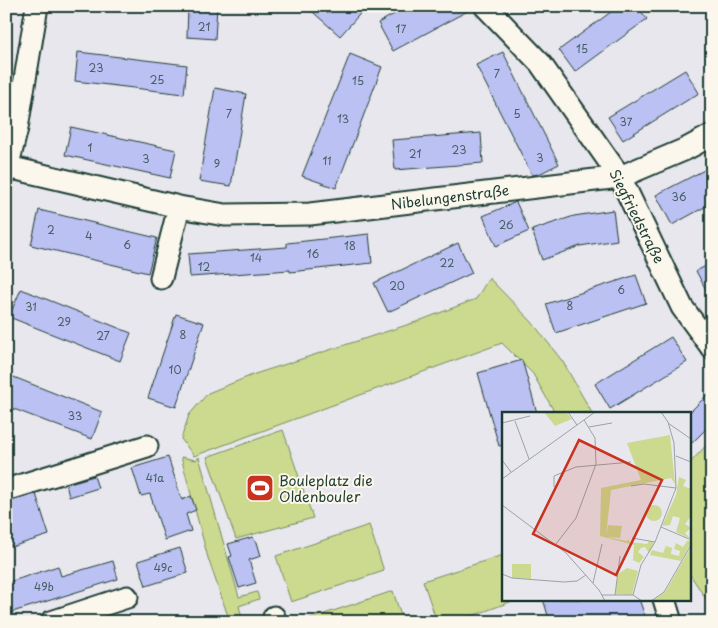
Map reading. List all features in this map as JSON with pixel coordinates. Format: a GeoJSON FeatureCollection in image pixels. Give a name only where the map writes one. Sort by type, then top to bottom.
{"type":"FeatureCollection","features":[{"type":"Feature","properties":{"kind":"street"},"geometry":{"type":"LineString","coordinates":[[7,170],[17,128],[37,6]]}},
{"type":"Feature","properties":{"kind":"street","name":"Siegfriedstraße"},"geometry":{"type":"LineString","coordinates":[[485,6],[540,63],[620,177],[682,307],[712,348]]}},
{"type":"Feature","properties":{"kind":"street","name":"Nibelungenstraße"},"geometry":{"type":"LineString","coordinates":[[7,170],[225,215],[310,214],[620,177],[686,149],[712,135]]}},
{"type":"Feature","properties":{"kind":"street"},"geometry":{"type":"LineString","coordinates":[[161,278],[179,207]]}},
{"type":"Feature","properties":{"kind":"street"},"geometry":{"type":"LineString","coordinates":[[6,490],[147,446]]}},
{"type":"Feature","properties":{"kind":"street"},"geometry":{"type":"LineString","coordinates":[[51,622],[127,596]]}},
{"type":"Feature","properties":{"kind":"street"},"geometry":{"type":"LineString","coordinates":[[664,600],[671,622]]}},
{"type":"Feature","properties":{"kind":"green space"},"geometry":{"type":"Polygon","coordinates":[[[489,278],[532,322],[563,362],[591,412],[554,412],[533,374],[502,343],[194,456],[181,439],[189,415],[208,393],[255,374],[416,322],[476,299],[489,278]]]}},
{"type":"Feature","properties":{"kind":"green space","name":"Bouleplatz die Oldenbouler"},"geometry":{"type":"Polygon","coordinates":[[[283,430],[313,518],[236,539],[207,457],[283,430]]]}},
{"type":"Feature","properties":{"kind":"green space"},"geometry":{"type":"Polygon","coordinates":[[[712,439],[712,608],[690,575],[690,463],[712,439]]]}},
{"type":"Feature","properties":{"kind":"green space"},"geometry":{"type":"Polygon","coordinates":[[[181,457],[196,460],[199,457],[239,597],[257,592],[259,599],[239,606],[243,622],[230,622],[208,558],[181,457]]]}},
{"type":"Feature","properties":{"kind":"green space"},"geometry":{"type":"Polygon","coordinates":[[[369,525],[384,571],[291,602],[276,556],[369,525]]]}},
{"type":"Feature","properties":{"kind":"green space"},"geometry":{"type":"Polygon","coordinates":[[[502,555],[502,600],[515,600],[456,622],[437,622],[423,581],[502,555]]]}},
{"type":"Feature","properties":{"kind":"green space"},"geometry":{"type":"Polygon","coordinates":[[[393,591],[403,622],[300,622],[393,591]]]}},
{"type":"Feature","properties":{"kind":"building"},"geometry":{"type":"Polygon","coordinates":[[[188,6],[217,6],[215,39],[187,37],[188,6]]]}},
{"type":"Feature","properties":{"kind":"building"},"geometry":{"type":"Polygon","coordinates":[[[306,6],[367,6],[340,36],[306,6]]]}},
{"type":"Feature","properties":{"kind":"building"},"geometry":{"type":"Polygon","coordinates":[[[409,6],[473,6],[473,8],[393,51],[378,23],[409,6]]]}},
{"type":"Feature","properties":{"kind":"building"},"geometry":{"type":"Polygon","coordinates":[[[619,6],[637,6],[647,19],[575,72],[559,50],[619,6]]]}},
{"type":"Feature","properties":{"kind":"building"},"geometry":{"type":"Polygon","coordinates":[[[78,52],[187,65],[184,94],[75,81],[78,52]]]}},
{"type":"Feature","properties":{"kind":"building"},"geometry":{"type":"Polygon","coordinates":[[[503,52],[559,164],[539,174],[532,175],[476,65],[503,52]]]}},
{"type":"Feature","properties":{"kind":"building"},"geometry":{"type":"Polygon","coordinates":[[[350,54],[382,67],[336,188],[302,176],[350,54]]]}},
{"type":"Feature","properties":{"kind":"building"},"geometry":{"type":"Polygon","coordinates":[[[685,70],[699,93],[623,140],[608,117],[685,70]]]}},
{"type":"Feature","properties":{"kind":"building"},"geometry":{"type":"Polygon","coordinates":[[[215,88],[246,94],[231,186],[199,181],[215,88]]]}},
{"type":"Feature","properties":{"kind":"building"},"geometry":{"type":"Polygon","coordinates":[[[71,127],[176,150],[170,178],[65,155],[71,127]]]}},
{"type":"Feature","properties":{"kind":"building"},"geometry":{"type":"Polygon","coordinates":[[[481,133],[483,163],[395,170],[392,140],[481,133]]]}},
{"type":"Feature","properties":{"kind":"building"},"geometry":{"type":"Polygon","coordinates":[[[712,166],[712,203],[672,225],[656,195],[712,166]]]}},
{"type":"Feature","properties":{"kind":"building"},"geometry":{"type":"Polygon","coordinates":[[[516,202],[529,231],[496,246],[483,216],[516,202]]]}},
{"type":"Feature","properties":{"kind":"building"},"geometry":{"type":"Polygon","coordinates":[[[39,210],[157,238],[148,273],[31,245],[39,210]]]}},
{"type":"Feature","properties":{"kind":"building"},"geometry":{"type":"Polygon","coordinates":[[[613,210],[617,240],[580,246],[542,260],[532,230],[574,216],[613,210]]]}},
{"type":"Feature","properties":{"kind":"building"},"geometry":{"type":"Polygon","coordinates":[[[369,234],[372,263],[290,272],[290,270],[190,277],[188,254],[287,247],[287,243],[369,234]]]}},
{"type":"Feature","properties":{"kind":"building"},"geometry":{"type":"Polygon","coordinates":[[[458,243],[472,273],[388,312],[374,283],[458,243]]]}},
{"type":"Feature","properties":{"kind":"building"},"geometry":{"type":"Polygon","coordinates":[[[712,263],[712,301],[696,271],[712,263]]]}},
{"type":"Feature","properties":{"kind":"building"},"geometry":{"type":"Polygon","coordinates":[[[636,275],[646,303],[556,333],[546,304],[636,275]]]}},
{"type":"Feature","properties":{"kind":"building"},"geometry":{"type":"Polygon","coordinates":[[[21,289],[131,333],[120,361],[9,317],[21,289]]]}},
{"type":"Feature","properties":{"kind":"building"},"geometry":{"type":"Polygon","coordinates":[[[176,314],[204,323],[176,407],[148,398],[176,314]]]}},
{"type":"Feature","properties":{"kind":"building"},"geometry":{"type":"Polygon","coordinates":[[[671,337],[687,362],[610,409],[595,384],[671,337]]]}},
{"type":"Feature","properties":{"kind":"building"},"geometry":{"type":"Polygon","coordinates":[[[522,360],[537,412],[502,412],[502,445],[499,446],[478,373],[522,360]]]}},
{"type":"Feature","properties":{"kind":"building"},"geometry":{"type":"Polygon","coordinates":[[[6,374],[102,412],[92,439],[6,406],[6,374]]]}},
{"type":"Feature","properties":{"kind":"building"},"geometry":{"type":"Polygon","coordinates":[[[712,390],[712,423],[690,445],[690,412],[712,390]]]}},
{"type":"Feature","properties":{"kind":"building"},"geometry":{"type":"Polygon","coordinates":[[[168,457],[182,500],[191,496],[196,510],[186,514],[191,531],[165,540],[150,494],[141,496],[132,468],[168,457]]]}},
{"type":"Feature","properties":{"kind":"building"},"geometry":{"type":"Polygon","coordinates":[[[94,476],[98,488],[69,497],[66,484],[94,476]]]}},
{"type":"Feature","properties":{"kind":"building"},"geometry":{"type":"Polygon","coordinates":[[[36,494],[49,535],[11,547],[6,530],[6,502],[36,494]]]}},
{"type":"Feature","properties":{"kind":"building"},"geometry":{"type":"Polygon","coordinates":[[[253,537],[255,542],[257,542],[261,556],[249,560],[256,583],[239,588],[229,557],[232,556],[228,544],[253,537]]]}},
{"type":"Feature","properties":{"kind":"building"},"geometry":{"type":"Polygon","coordinates":[[[180,548],[188,573],[146,586],[138,561],[180,548]]]}},
{"type":"Feature","properties":{"kind":"building"},"geometry":{"type":"Polygon","coordinates":[[[113,561],[118,579],[6,614],[6,583],[58,566],[61,576],[113,561]]]}},
{"type":"Feature","properties":{"kind":"building"},"geometry":{"type":"Polygon","coordinates":[[[543,600],[639,600],[647,622],[550,622],[543,600]]]}},
{"type":"Feature","properties":{"kind":"place","name":"Bouleplatz die Oldenbouler"},"geometry":{"type":"Point","coordinates":[260,488]}}]}
